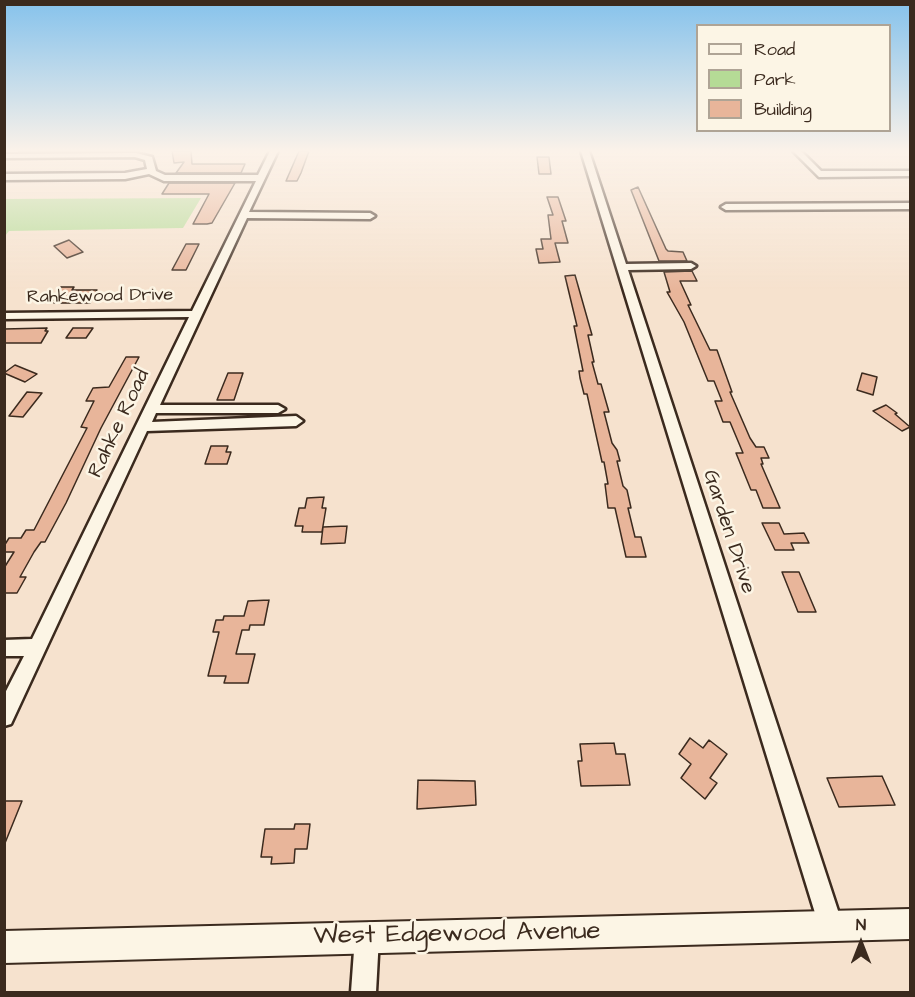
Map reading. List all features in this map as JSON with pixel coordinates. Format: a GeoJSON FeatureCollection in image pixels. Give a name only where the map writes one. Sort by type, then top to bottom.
{"type":"FeatureCollection","features":[{"type":"Feature","properties":{"kind":"main road","name":"West Edgewood Avenue"},"geometry":{"type":"LineString","coordinates":[[4,947],[910,924]]}},
{"type":"Feature","properties":{"kind":"street","name":"Rahke Road"},"geometry":{"type":"LineString","coordinates":[[4,717],[252,198]]}},
{"type":"Feature","properties":{"kind":"street","name":"Garden Drive"},"geometry":{"type":"LineString","coordinates":[[600,198],[831,926]]}},
{"type":"Feature","properties":{"kind":"street"},"geometry":{"type":"LineString","coordinates":[[726,207],[910,206]]}},
{"type":"Feature","properties":{"kind":"street"},"geometry":{"type":"LineString","coordinates":[[244,215],[370,216]]}},
{"type":"Feature","properties":{"kind":"street"},"geometry":{"type":"LineString","coordinates":[[622,267],[691,266]]}},
{"type":"Feature","properties":{"kind":"street","name":"Rahkewood Drive"},"geometry":{"type":"LineString","coordinates":[[4,316],[196,314]]}},
{"type":"Feature","properties":{"kind":"street"},"geometry":{"type":"LineString","coordinates":[[150,410],[278,409]]}},
{"type":"Feature","properties":{"kind":"street"},"geometry":{"type":"LineString","coordinates":[[142,427],[296,421]]}},
{"type":"Feature","properties":{"kind":"street"},"geometry":{"type":"LineString","coordinates":[[4,648],[38,647]]}},
{"type":"Feature","properties":{"kind":"street"},"geometry":{"type":"LineString","coordinates":[[363,993],[366,937]]}},
{"type":"Feature","properties":{"kind":"green space"},"geometry":{"type":"Polygon","coordinates":[[[201,198],[183,228],[9,231],[5,236],[5,199],[201,198]]]}},
{"type":"Feature","properties":{"kind":"building"},"geometry":{"type":"Polygon","coordinates":[[[207,198],[227,198],[212,223],[193,224],[207,198]]]}},
{"type":"Feature","properties":{"kind":"building"},"geometry":{"type":"Polygon","coordinates":[[[547,198],[558,198],[566,221],[562,221],[568,243],[555,243],[560,262],[539,263],[536,249],[543,249],[541,239],[551,239],[548,215],[553,215],[547,198]]]}},
{"type":"Feature","properties":{"kind":"building"},"geometry":{"type":"Polygon","coordinates":[[[634,198],[643,198],[666,249],[683,252],[687,261],[659,261],[634,198]]]}},
{"type":"Feature","properties":{"kind":"building"},"geometry":{"type":"Polygon","coordinates":[[[69,240],[83,252],[67,258],[54,246],[69,240]]]}},
{"type":"Feature","properties":{"kind":"building"},"geometry":{"type":"Polygon","coordinates":[[[186,244],[199,244],[186,270],[172,270],[186,244]]]}},
{"type":"Feature","properties":{"kind":"building"},"geometry":{"type":"Polygon","coordinates":[[[692,271],[697,281],[680,281],[691,305],[688,305],[710,350],[717,350],[732,392],[730,392],[750,438],[756,447],[764,447],[769,458],[761,458],[763,464],[761,464],[780,508],[763,508],[756,490],[751,490],[736,453],[743,453],[730,422],[723,422],[715,401],[722,401],[714,381],[708,381],[684,322],[667,292],[670,292],[664,272],[692,271]]]}},
{"type":"Feature","properties":{"kind":"building"},"geometry":{"type":"Polygon","coordinates":[[[575,275],[592,335],[588,335],[594,362],[592,362],[609,412],[604,412],[612,443],[620,461],[617,461],[623,486],[627,490],[631,508],[628,508],[635,537],[641,537],[646,557],[626,557],[615,508],[608,508],[605,484],[608,484],[604,462],[602,462],[587,394],[584,394],[580,378],[579,371],[583,371],[574,326],[577,326],[565,276],[575,275]]]}},
{"type":"Feature","properties":{"kind":"building"},"geometry":{"type":"Polygon","coordinates":[[[61,287],[74,287],[72,290],[97,290],[90,303],[54,303],[57,300],[52,300],[61,287]]]}},
{"type":"Feature","properties":{"kind":"building"},"geometry":{"type":"Polygon","coordinates":[[[47,328],[45,331],[48,331],[41,343],[4,343],[4,329],[47,328]]]}},
{"type":"Feature","properties":{"kind":"building"},"geometry":{"type":"Polygon","coordinates":[[[73,328],[93,328],[86,338],[66,338],[73,328]]]}},
{"type":"Feature","properties":{"kind":"building"},"geometry":{"type":"Polygon","coordinates":[[[126,357],[139,357],[101,428],[66,503],[45,542],[41,542],[20,577],[26,577],[17,593],[4,593],[4,568],[14,552],[4,552],[4,546],[9,538],[21,538],[26,530],[34,530],[87,428],[81,427],[94,401],[86,401],[93,388],[109,387],[126,357]]]}},
{"type":"Feature","properties":{"kind":"building"},"geometry":{"type":"Polygon","coordinates":[[[15,365],[37,374],[25,382],[4,373],[15,365]]]}},
{"type":"Feature","properties":{"kind":"building"},"geometry":{"type":"Polygon","coordinates":[[[228,373],[243,373],[234,400],[217,400],[228,373]]]}},
{"type":"Feature","properties":{"kind":"building"},"geometry":{"type":"Polygon","coordinates":[[[862,373],[877,377],[873,395],[857,390],[862,373]]]}},
{"type":"Feature","properties":{"kind":"building"},"geometry":{"type":"Polygon","coordinates":[[[27,392],[42,393],[23,417],[9,416],[27,392]]]}},
{"type":"Feature","properties":{"kind":"building"},"geometry":{"type":"Polygon","coordinates":[[[886,405],[910,427],[902,431],[873,411],[886,405]]]}},
{"type":"Feature","properties":{"kind":"building"},"geometry":{"type":"Polygon","coordinates":[[[211,446],[228,446],[226,452],[231,452],[227,464],[205,464],[211,446]]]}},
{"type":"Feature","properties":{"kind":"building"},"geometry":{"type":"Polygon","coordinates":[[[324,497],[322,508],[326,508],[322,532],[302,532],[303,526],[295,526],[299,508],[305,508],[307,498],[324,497]]]}},
{"type":"Feature","properties":{"kind":"building"},"geometry":{"type":"Polygon","coordinates":[[[762,523],[779,523],[784,534],[804,533],[809,543],[791,543],[794,550],[775,550],[762,523]]]}},
{"type":"Feature","properties":{"kind":"building"},"geometry":{"type":"Polygon","coordinates":[[[347,526],[345,543],[321,544],[323,527],[347,526]]]}},
{"type":"Feature","properties":{"kind":"building"},"geometry":{"type":"Polygon","coordinates":[[[782,572],[799,572],[816,612],[798,612],[782,572]]]}},
{"type":"Feature","properties":{"kind":"building"},"geometry":{"type":"Polygon","coordinates":[[[269,600],[264,625],[250,625],[249,630],[242,630],[236,654],[255,654],[248,683],[224,683],[226,676],[208,676],[219,632],[213,632],[216,620],[223,620],[224,616],[244,616],[248,601],[269,600]]]}},
{"type":"Feature","properties":{"kind":"building"},"geometry":{"type":"Polygon","coordinates":[[[690,738],[703,748],[709,740],[727,754],[710,778],[717,783],[705,799],[681,778],[691,764],[679,754],[690,738]]]}},
{"type":"Feature","properties":{"kind":"building"},"geometry":{"type":"Polygon","coordinates":[[[614,743],[616,754],[625,754],[630,785],[581,786],[578,761],[582,761],[580,744],[614,743]]]}},
{"type":"Feature","properties":{"kind":"building"},"geometry":{"type":"Polygon","coordinates":[[[882,776],[895,805],[839,807],[827,778],[882,776]]]}},
{"type":"Feature","properties":{"kind":"building"},"geometry":{"type":"Polygon","coordinates":[[[418,780],[475,781],[476,805],[417,809],[418,780]]]}},
{"type":"Feature","properties":{"kind":"building"},"geometry":{"type":"Polygon","coordinates":[[[4,801],[22,801],[5,843],[4,843],[4,801]]]}},
{"type":"Feature","properties":{"kind":"building"},"geometry":{"type":"Polygon","coordinates":[[[295,824],[310,824],[307,849],[295,849],[294,863],[271,864],[272,857],[261,857],[265,829],[294,829],[295,824]]]}}]}
